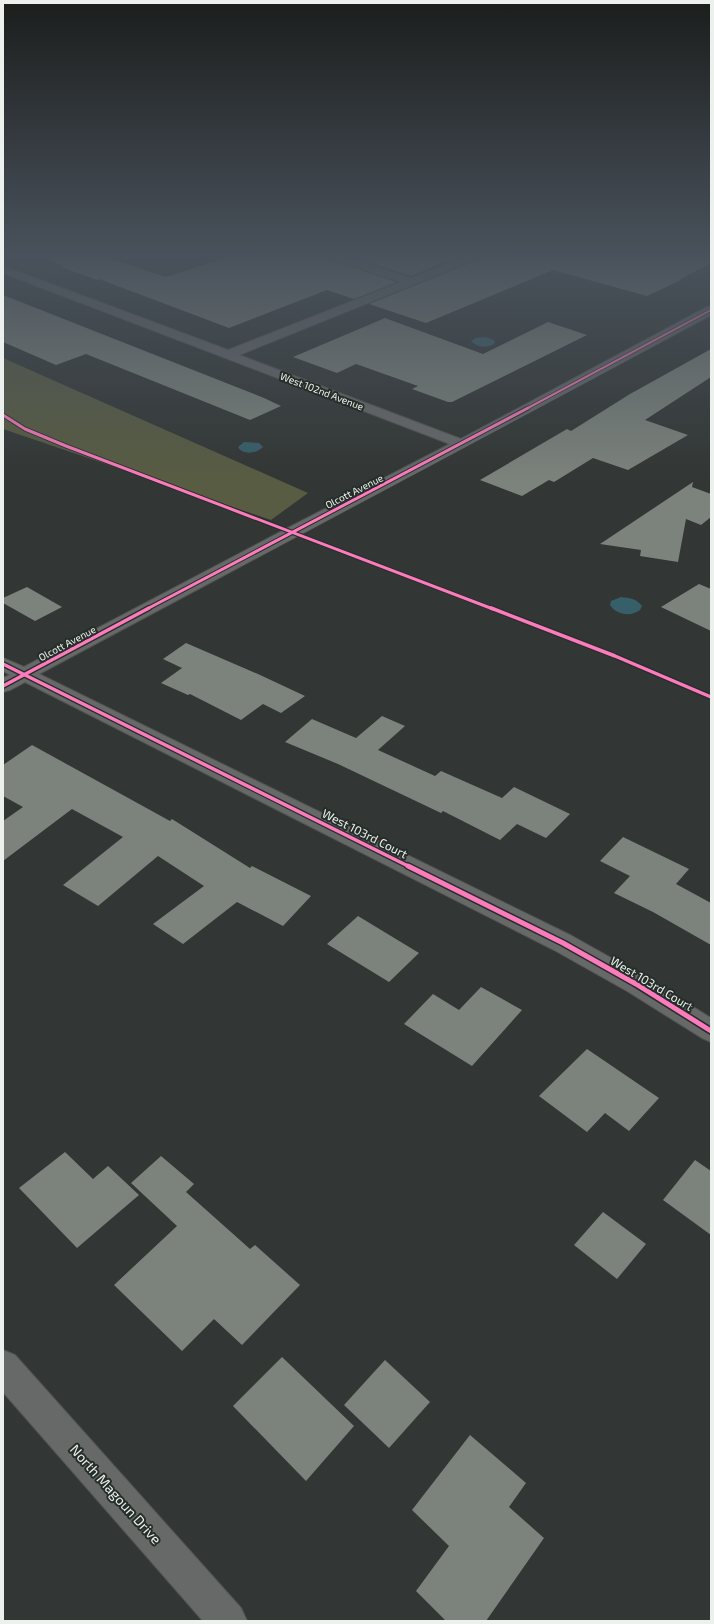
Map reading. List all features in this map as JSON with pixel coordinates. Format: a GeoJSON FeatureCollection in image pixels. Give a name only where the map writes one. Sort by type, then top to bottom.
{"type":"FeatureCollection","features":[{"type":"Feature","properties":{"kind":"street","name":"West 102nd Avenue"},"geometry":{"type":"LineString","coordinates":[[158,329],[462,444]]}},
{"type":"Feature","properties":{"kind":"street"},"geometry":{"type":"LineString","coordinates":[[227,355],[294,329]]}},
{"type":"Feature","properties":{"kind":"street","name":"Olcott Avenue"},"geometry":{"type":"LineString","coordinates":[[3,686],[292,532],[680,329]]}},
{"type":"Feature","properties":{"kind":"street","name":"West 103rd Court"},"geometry":{"type":"LineString","coordinates":[[3,664],[563,943],[636,984],[711,1031]]}},
{"type":"Feature","properties":{"kind":"street","name":"North Magoun Drive"},"geometry":{"type":"LineString","coordinates":[[3,1367],[228,1621]]}},
{"type":"Feature","properties":{"kind":"green space"},"geometry":{"type":"Polygon","coordinates":[[[3,358],[308,493],[271,520],[3,429],[3,358]]]}},
{"type":"Feature","properties":{"kind":"water"},"geometry":{"type":"Polygon","coordinates":[[[486,337],[494,340],[494,344],[482,347],[471,341],[476,338],[486,337]]]}},
{"type":"Feature","properties":{"kind":"water"},"geometry":{"type":"Polygon","coordinates":[[[244,442],[259,443],[263,447],[257,451],[249,453],[240,450],[238,447],[244,442]]]}},
{"type":"Feature","properties":{"kind":"water"},"geometry":{"type":"Polygon","coordinates":[[[621,597],[636,600],[642,606],[640,610],[632,614],[624,614],[616,611],[610,605],[611,601],[621,597]]]}},
{"type":"Feature","properties":{"kind":"building"},"geometry":{"type":"Polygon","coordinates":[[[3,329],[89,329],[281,406],[250,420],[86,354],[56,365],[3,342],[3,329]]]}},
{"type":"Feature","properties":{"kind":"building"},"geometry":{"type":"Polygon","coordinates":[[[360,329],[414,329],[483,354],[534,329],[568,329],[587,335],[452,402],[448,402],[412,389],[418,386],[356,364],[337,373],[293,357],[360,329]]]}},
{"type":"Feature","properties":{"kind":"building"},"geometry":{"type":"Polygon","coordinates":[[[711,349],[711,377],[645,420],[688,435],[628,470],[593,458],[554,482],[549,480],[522,496],[480,480],[567,429],[571,431],[630,394],[711,349]]]}},
{"type":"Feature","properties":{"kind":"building"},"geometry":{"type":"Polygon","coordinates":[[[693,482],[692,487],[711,494],[711,517],[701,525],[686,519],[678,562],[640,556],[641,550],[600,544],[693,482]]]}},
{"type":"Feature","properties":{"kind":"building"},"geometry":{"type":"Polygon","coordinates":[[[699,584],[711,589],[711,631],[661,607],[699,584]]]}},
{"type":"Feature","properties":{"kind":"building"},"geometry":{"type":"Polygon","coordinates":[[[27,587],[62,607],[35,621],[3,603],[3,598],[27,587]]]}},
{"type":"Feature","properties":{"kind":"building"},"geometry":{"type":"Polygon","coordinates":[[[186,643],[305,696],[281,713],[263,704],[241,720],[190,694],[188,695],[161,683],[182,668],[163,659],[186,643]]]}},
{"type":"Feature","properties":{"kind":"building"},"geometry":{"type":"Polygon","coordinates":[[[382,716],[405,726],[378,750],[435,776],[441,771],[502,798],[514,787],[570,814],[546,838],[517,824],[500,840],[443,811],[441,813],[338,764],[285,742],[312,719],[356,738],[382,716]]]}},
{"type":"Feature","properties":{"kind":"building"},"geometry":{"type":"Polygon","coordinates":[[[32,745],[170,821],[172,819],[250,868],[252,866],[311,896],[283,926],[237,902],[183,944],[153,924],[204,886],[158,856],[98,906],[63,885],[123,837],[72,809],[3,861],[3,821],[23,807],[3,796],[3,765],[32,745]]]}},
{"type":"Feature","properties":{"kind":"building"},"geometry":{"type":"Polygon","coordinates":[[[623,837],[689,869],[676,884],[711,903],[711,945],[653,912],[614,893],[630,876],[600,861],[623,837]]]}},
{"type":"Feature","properties":{"kind":"building"},"geometry":{"type":"Polygon","coordinates":[[[358,916],[419,953],[389,982],[327,944],[358,916]]]}},
{"type":"Feature","properties":{"kind":"building"},"geometry":{"type":"Polygon","coordinates":[[[481,987],[522,1010],[472,1066],[404,1024],[433,994],[459,1010],[481,987]]]}},
{"type":"Feature","properties":{"kind":"building"},"geometry":{"type":"Polygon","coordinates":[[[587,1049],[659,1098],[629,1131],[605,1113],[587,1132],[539,1096],[587,1049]]]}},
{"type":"Feature","properties":{"kind":"building"},"geometry":{"type":"Polygon","coordinates":[[[65,1152],[93,1179],[108,1166],[139,1195],[77,1248],[19,1188],[65,1152]]]}},
{"type":"Feature","properties":{"kind":"building"},"geometry":{"type":"Polygon","coordinates":[[[161,1156],[194,1184],[186,1192],[250,1249],[255,1245],[300,1285],[242,1345],[214,1319],[182,1351],[114,1285],[177,1226],[131,1183],[161,1156]]]}},
{"type":"Feature","properties":{"kind":"building"},"geometry":{"type":"Polygon","coordinates":[[[695,1160],[711,1171],[711,1235],[663,1200],[695,1160]]]}},
{"type":"Feature","properties":{"kind":"building"},"geometry":{"type":"Polygon","coordinates":[[[603,1212],[646,1244],[617,1279],[574,1245],[603,1212]]]}},
{"type":"Feature","properties":{"kind":"building"},"geometry":{"type":"Polygon","coordinates":[[[282,1357],[354,1426],[306,1481],[233,1406],[282,1357]]]}},
{"type":"Feature","properties":{"kind":"building"},"geometry":{"type":"Polygon","coordinates":[[[385,1360],[430,1402],[389,1448],[344,1405],[385,1360]]]}},
{"type":"Feature","properties":{"kind":"building"},"geometry":{"type":"Polygon","coordinates":[[[470,1435],[526,1483],[509,1507],[544,1538],[486,1621],[446,1621],[416,1591],[449,1546],[412,1510],[470,1435]]]}},
{"type":"Feature","properties":{"kind":"cycle path"},"geometry":{"type":"LineString","coordinates":[[3,686],[292,532],[462,444],[676,329]]}},
{"type":"Feature","properties":{"kind":"cycle path"},"geometry":{"type":"LineString","coordinates":[[3,415],[25,429],[66,446],[615,656],[711,697]]}},
{"type":"Feature","properties":{"kind":"cycle path"},"geometry":{"type":"LineString","coordinates":[[3,664],[563,943],[636,984],[711,1031]]}}]}
